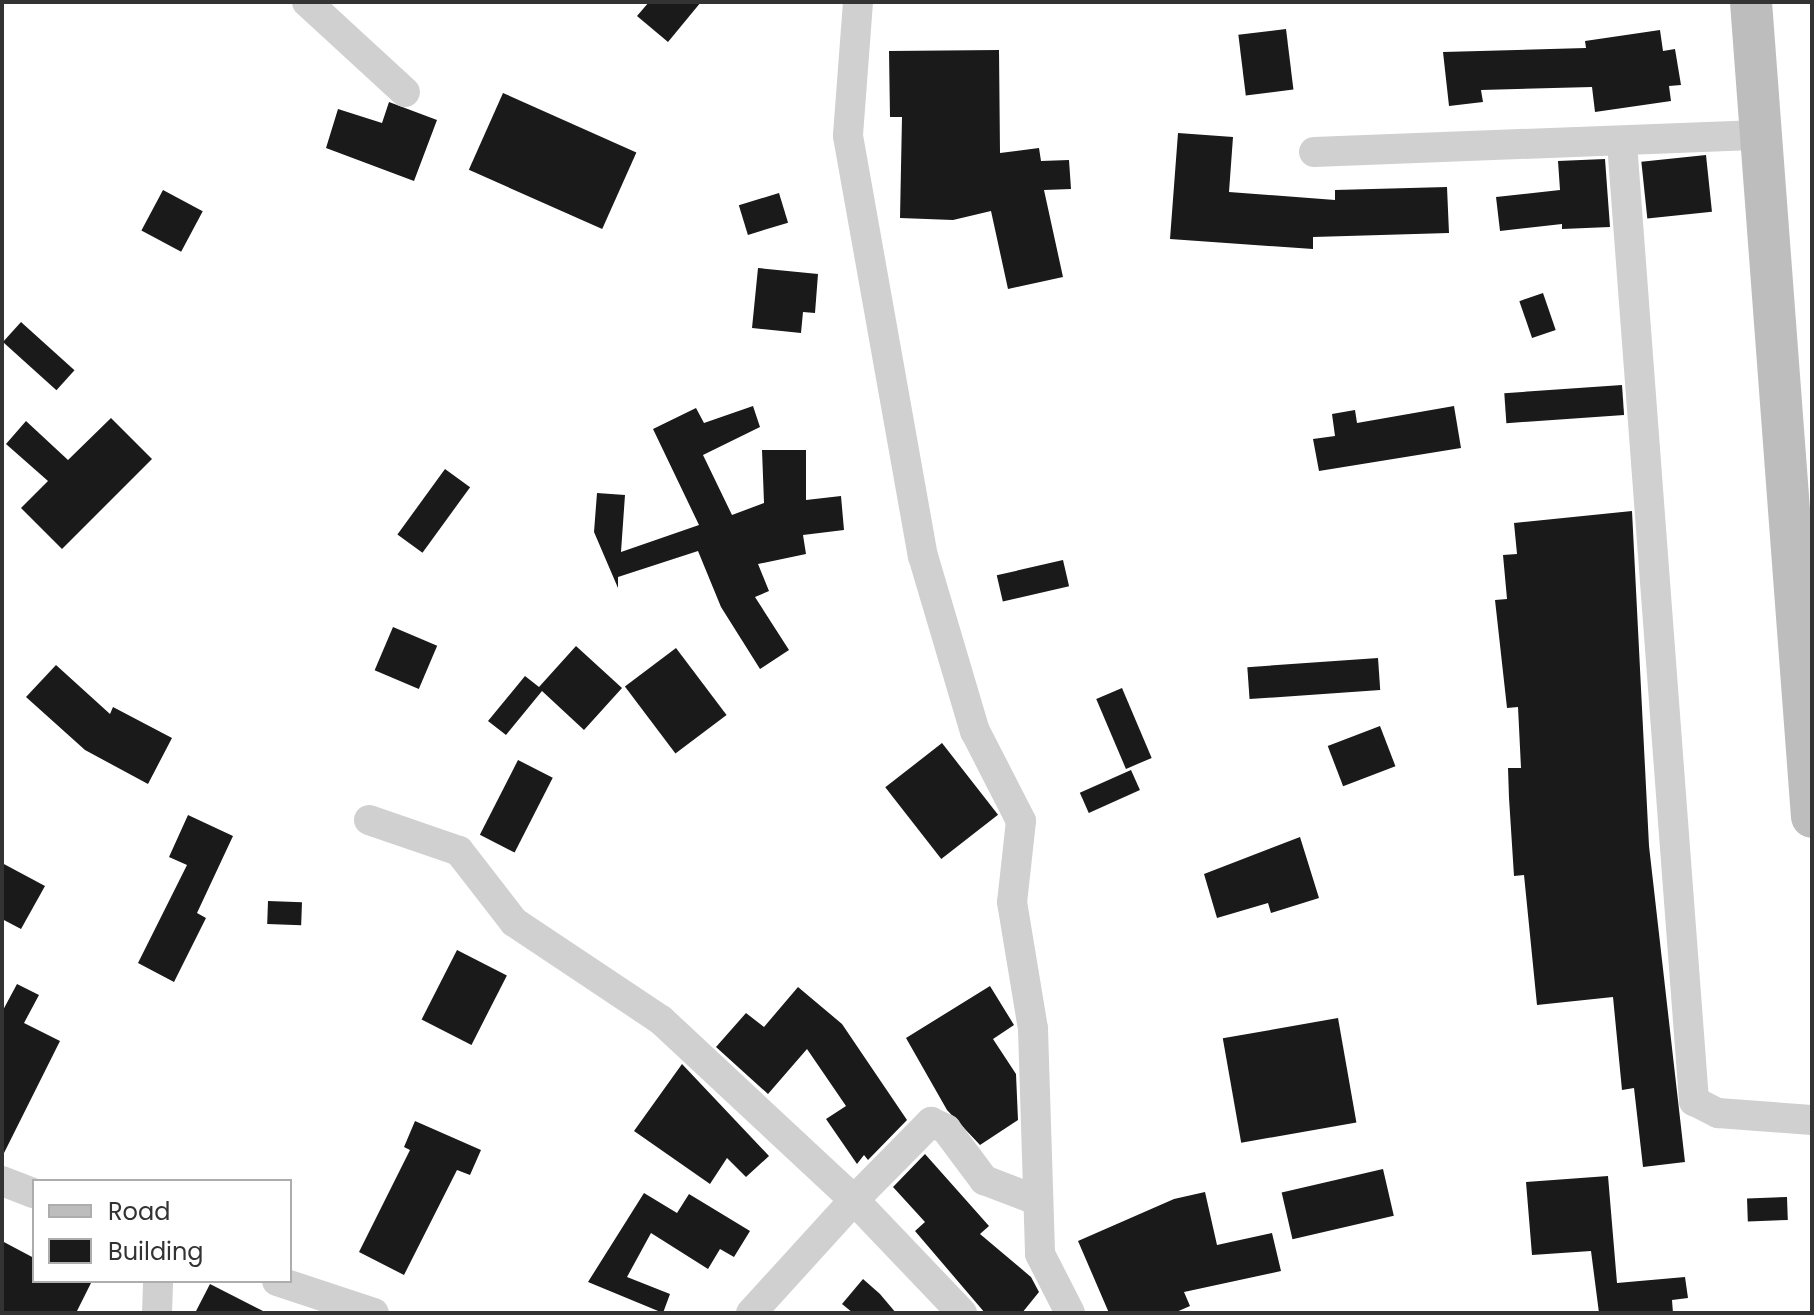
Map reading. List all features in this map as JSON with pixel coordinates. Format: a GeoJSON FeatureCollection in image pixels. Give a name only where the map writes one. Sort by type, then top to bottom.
{"type":"FeatureCollection","features":[{"type":"Feature","properties":{"kind":"street"},"geometry":{"type":"LineString","coordinates":[[307,2],[405,92]]}},
{"type":"Feature","properties":{"kind":"street"},"geometry":{"type":"LineString","coordinates":[[858,2],[848,136],[923,556],[975,731],[1021,821],[1012,902],[1033,1029],[1040,1254],[1070,1313]]}},
{"type":"Feature","properties":{"kind":"street"},"geometry":{"type":"LineString","coordinates":[[1751,2],[1812,817]]}},
{"type":"Feature","properties":{"kind":"street"},"geometry":{"type":"LineString","coordinates":[[1314,152],[1622,143],[1760,135]]}},
{"type":"Feature","properties":{"kind":"street"},"geometry":{"type":"LineString","coordinates":[[1622,143],[1694,1101],[1718,1113],[1812,1120]]}},
{"type":"Feature","properties":{"kind":"street"},"geometry":{"type":"LineString","coordinates":[[369,820],[459,851],[514,922],[661,1020],[854,1200],[962,1313]]}},
{"type":"Feature","properties":{"kind":"street"},"geometry":{"type":"LineString","coordinates":[[751,1313],[854,1200],[931,1122],[946,1129],[984,1180],[1036,1200]]}},
{"type":"Feature","properties":{"kind":"street"},"geometry":{"type":"LineString","coordinates":[[2,1181],[32,1192]]}},
{"type":"Feature","properties":{"kind":"street"},"geometry":{"type":"LineString","coordinates":[[157,1313],[158,1283]]}},
{"type":"Feature","properties":{"kind":"street"},"geometry":{"type":"LineString","coordinates":[[283,1283],[374,1313]]}},
{"type":"Feature","properties":{"kind":"building"},"geometry":{"type":"Polygon","coordinates":[[[649,2],[701,2],[668,42],[637,16],[649,2]]]}},
{"type":"Feature","properties":{"kind":"building"},"geometry":{"type":"Polygon","coordinates":[[[1286,29],[1293,90],[1246,95],[1238,35],[1286,29]]]}},
{"type":"Feature","properties":{"kind":"building"},"geometry":{"type":"Polygon","coordinates":[[[1660,30],[1663,51],[1675,49],[1681,85],[1669,86],[1671,101],[1595,112],[1592,87],[1481,90],[1483,102],[1449,106],[1443,52],[1586,48],[1585,41],[1660,30]]]}},
{"type":"Feature","properties":{"kind":"building"},"geometry":{"type":"Polygon","coordinates":[[[999,50],[1000,153],[1039,148],[1041,161],[1069,160],[1071,189],[1044,190],[1063,277],[1008,289],[991,211],[953,220],[900,218],[902,117],[890,117],[889,51],[999,50]]]}},
{"type":"Feature","properties":{"kind":"building"},"geometry":{"type":"Polygon","coordinates":[[[503,93],[636,152],[602,229],[469,170],[503,93]]]}},
{"type":"Feature","properties":{"kind":"building"},"geometry":{"type":"Polygon","coordinates":[[[389,102],[437,120],[414,181],[326,148],[338,109],[382,123],[389,102]]]}},
{"type":"Feature","properties":{"kind":"building"},"geometry":{"type":"Polygon","coordinates":[[[1178,133],[1233,137],[1229,192],[1335,200],[1335,190],[1447,187],[1449,233],[1313,237],[1313,249],[1170,239],[1178,133]]]}},
{"type":"Feature","properties":{"kind":"building"},"geometry":{"type":"Polygon","coordinates":[[[1706,155],[1712,212],[1647,218],[1641,162],[1706,155]]]}},
{"type":"Feature","properties":{"kind":"building"},"geometry":{"type":"Polygon","coordinates":[[[1605,159],[1610,227],[1562,229],[1562,224],[1500,231],[1496,197],[1560,190],[1558,161],[1605,159]]]}},
{"type":"Feature","properties":{"kind":"building"},"geometry":{"type":"Polygon","coordinates":[[[163,190],[203,211],[181,252],[141,231],[163,190]]]}},
{"type":"Feature","properties":{"kind":"building"},"geometry":{"type":"Polygon","coordinates":[[[779,193],[788,223],[748,235],[739,205],[779,193]]]}},
{"type":"Feature","properties":{"kind":"building"},"geometry":{"type":"Polygon","coordinates":[[[758,268],[818,274],[815,313],[803,312],[801,333],[752,328],[758,268]]]}},
{"type":"Feature","properties":{"kind":"building"},"geometry":{"type":"Polygon","coordinates":[[[1543,293],[1556,330],[1532,338],[1519,301],[1543,293]]]}},
{"type":"Feature","properties":{"kind":"building"},"geometry":{"type":"Polygon","coordinates":[[[21,322],[75,370],[56,390],[3,342],[21,322]]]}},
{"type":"Feature","properties":{"kind":"building"},"geometry":{"type":"Polygon","coordinates":[[[1622,385],[1624,415],[1506,423],[1504,393],[1622,385]]]}},
{"type":"Feature","properties":{"kind":"building"},"geometry":{"type":"Polygon","coordinates":[[[753,406],[760,427],[703,455],[732,515],[764,503],[762,450],[806,450],[806,500],[841,496],[844,530],[803,535],[806,554],[758,564],[769,591],[755,597],[789,650],[760,669],[721,607],[698,551],[618,577],[618,588],[594,532],[597,493],[625,495],[621,552],[699,525],[653,429],[696,408],[704,423],[753,406]]]}},
{"type":"Feature","properties":{"kind":"building"},"geometry":{"type":"Polygon","coordinates":[[[1454,406],[1461,448],[1319,471],[1313,439],[1335,436],[1332,414],[1355,410],[1357,423],[1454,406]]]}},
{"type":"Feature","properties":{"kind":"building"},"geometry":{"type":"Polygon","coordinates":[[[111,418],[152,459],[62,549],[21,508],[48,481],[6,444],[26,421],[68,460],[111,418]]]}},
{"type":"Feature","properties":{"kind":"building"},"geometry":{"type":"Polygon","coordinates":[[[445,469],[470,487],[422,553],[397,535],[445,469]]]}},
{"type":"Feature","properties":{"kind":"building"},"geometry":{"type":"Polygon","coordinates":[[[1632,511],[1649,846],[1685,1162],[1643,1167],[1634,1088],[1622,1090],[1613,997],[1537,1005],[1524,875],[1514,876],[1509,798],[1508,768],[1521,768],[1518,707],[1507,708],[1495,600],[1507,599],[1503,555],[1517,554],[1514,523],[1632,511]]]}},
{"type":"Feature","properties":{"kind":"building"},"geometry":{"type":"Polygon","coordinates":[[[1063,560],[1069,586],[1003,602],[997,575],[1063,560]]]}},
{"type":"Feature","properties":{"kind":"building"},"geometry":{"type":"Polygon","coordinates":[[[393,627],[437,646],[419,689],[375,670],[393,627]]]}},
{"type":"Feature","properties":{"kind":"building"},"geometry":{"type":"Polygon","coordinates":[[[576,646],[622,688],[584,730],[542,691],[506,735],[488,721],[525,676],[539,687],[576,646]]]}},
{"type":"Feature","properties":{"kind":"building"},"geometry":{"type":"Polygon","coordinates":[[[676,648],[727,715],[675,754],[625,687],[676,648]]]}},
{"type":"Feature","properties":{"kind":"building"},"geometry":{"type":"Polygon","coordinates":[[[1378,658],[1380,690],[1250,699],[1247,667],[1378,658]]]}},
{"type":"Feature","properties":{"kind":"building"},"geometry":{"type":"Polygon","coordinates":[[[56,665],[110,714],[113,707],[172,738],[148,784],[85,750],[26,697],[56,665]]]}},
{"type":"Feature","properties":{"kind":"building"},"geometry":{"type":"Polygon","coordinates":[[[1122,688],[1152,758],[1126,769],[1096,699],[1122,688]]]}},
{"type":"Feature","properties":{"kind":"building"},"geometry":{"type":"Polygon","coordinates":[[[1380,726],[1395,766],[1343,786],[1328,746],[1380,726]]]}},
{"type":"Feature","properties":{"kind":"building"},"geometry":{"type":"Polygon","coordinates":[[[942,743],[998,815],[941,859],[885,787],[942,743]]]}},
{"type":"Feature","properties":{"kind":"building"},"geometry":{"type":"Polygon","coordinates":[[[518,760],[553,778],[515,853],[480,835],[518,760]]]}},
{"type":"Feature","properties":{"kind":"building"},"geometry":{"type":"Polygon","coordinates":[[[1131,770],[1140,790],[1089,813],[1080,793],[1131,770]]]}},
{"type":"Feature","properties":{"kind":"building"},"geometry":{"type":"Polygon","coordinates":[[[188,815],[233,836],[197,913],[206,918],[174,982],[138,963],[187,865],[169,857],[188,815]]]}},
{"type":"Feature","properties":{"kind":"building"},"geometry":{"type":"Polygon","coordinates":[[[1300,837],[1319,898],[1271,913],[1268,903],[1217,918],[1204,874],[1300,837]]]}},
{"type":"Feature","properties":{"kind":"building"},"geometry":{"type":"Polygon","coordinates":[[[2,863],[45,886],[21,929],[2,919],[2,863]]]}},
{"type":"Feature","properties":{"kind":"building"},"geometry":{"type":"Polygon","coordinates":[[[268,901],[302,902],[301,925],[267,924],[268,901]]]}},
{"type":"Feature","properties":{"kind":"building"},"geometry":{"type":"Polygon","coordinates":[[[457,950],[507,975],[471,1045],[422,1019],[457,950]]]}},
{"type":"Feature","properties":{"kind":"building"},"geometry":{"type":"Polygon","coordinates":[[[17,984],[39,995],[24,1023],[60,1041],[2,1157],[2,1012],[17,984]]]}},
{"type":"Feature","properties":{"kind":"building"},"geometry":{"type":"Polygon","coordinates":[[[990,986],[1014,1025],[993,1039],[1016,1074],[1018,1120],[980,1145],[947,1110],[906,1038],[990,986]]]}},
{"type":"Feature","properties":{"kind":"building"},"geometry":{"type":"Polygon","coordinates":[[[798,987],[842,1024],[907,1120],[868,1160],[864,1155],[857,1164],[826,1119],[846,1106],[807,1049],[768,1094],[716,1047],[746,1013],[764,1027],[798,987]]]}},
{"type":"Feature","properties":{"kind":"building"},"geometry":{"type":"Polygon","coordinates":[[[1338,1018],[1356,1122],[1241,1143],[1223,1038],[1338,1018]]]}},
{"type":"Feature","properties":{"kind":"building"},"geometry":{"type":"Polygon","coordinates":[[[682,1064],[769,1156],[746,1177],[727,1158],[710,1184],[634,1131],[682,1064]]]}},
{"type":"Feature","properties":{"kind":"building"},"geometry":{"type":"Polygon","coordinates":[[[415,1121],[481,1150],[470,1175],[457,1170],[404,1275],[359,1252],[410,1150],[404,1147],[415,1121]]]}},
{"type":"Feature","properties":{"kind":"building"},"geometry":{"type":"Polygon","coordinates":[[[925,1154],[989,1226],[980,1234],[1031,1277],[1039,1292],[1022,1313],[985,1313],[915,1231],[925,1222],[893,1187],[925,1154]]]}},
{"type":"Feature","properties":{"kind":"building"},"geometry":{"type":"Polygon","coordinates":[[[1383,1169],[1394,1216],[1292,1239],[1282,1192],[1383,1169]]]}},
{"type":"Feature","properties":{"kind":"building"},"geometry":{"type":"Polygon","coordinates":[[[1608,1176],[1617,1283],[1685,1277],[1688,1298],[1672,1300],[1673,1313],[1599,1313],[1591,1251],[1532,1255],[1526,1182],[1608,1176]]]}},
{"type":"Feature","properties":{"kind":"building"},"geometry":{"type":"Polygon","coordinates":[[[1205,1192],[1217,1245],[1272,1233],[1281,1271],[1184,1292],[1190,1306],[1174,1313],[1109,1313],[1078,1241],[1174,1199],[1205,1192]]]}},
{"type":"Feature","properties":{"kind":"building"},"geometry":{"type":"Polygon","coordinates":[[[644,1193],[677,1213],[689,1194],[750,1231],[734,1257],[720,1249],[708,1269],[651,1233],[627,1277],[670,1294],[663,1313],[588,1282],[644,1193]]]}},
{"type":"Feature","properties":{"kind":"building"},"geometry":{"type":"Polygon","coordinates":[[[1787,1197],[1788,1220],[1748,1221],[1747,1198],[1787,1197]]]}},
{"type":"Feature","properties":{"kind":"building"},"geometry":{"type":"Polygon","coordinates":[[[2,1241],[32,1257],[32,1283],[91,1283],[76,1313],[2,1313],[2,1241]]]}},
{"type":"Feature","properties":{"kind":"building"},"geometry":{"type":"Polygon","coordinates":[[[863,1279],[896,1313],[853,1313],[842,1304],[863,1279]]]}},
{"type":"Feature","properties":{"kind":"building"},"geometry":{"type":"Polygon","coordinates":[[[210,1284],[267,1313],[195,1313],[210,1284]]]}}]}
